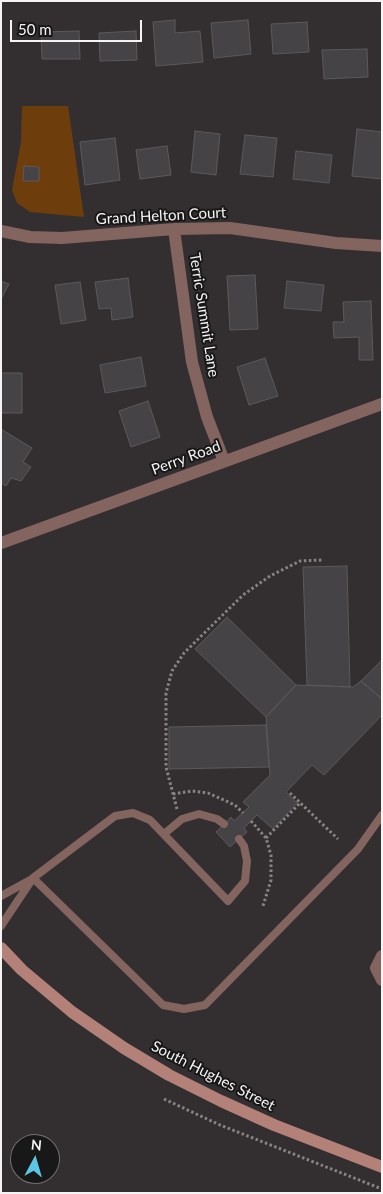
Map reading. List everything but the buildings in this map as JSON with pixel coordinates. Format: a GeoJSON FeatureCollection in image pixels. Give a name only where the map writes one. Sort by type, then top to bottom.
{"type":"FeatureCollection","features":[{"type":"Feature","properties":{"kind":"street","name":"Grand Helton Court"},"geometry":{"type":"LineString","coordinates":[[1,231],[30,238],[62,238],[174,229],[230,228],[336,243],[382,246]]}},
{"type":"Feature","properties":{"kind":"street","name":"Terric Summit Lane"},"geometry":{"type":"LineString","coordinates":[[174,229],[192,362],[207,417],[224,462]]}},
{"type":"Feature","properties":{"kind":"street","name":"Perry Road"},"geometry":{"type":"LineString","coordinates":[[1,543],[382,404]]}},
{"type":"Feature","properties":{"kind":"street","name":"South Hughes Street"},"geometry":{"type":"LineString","coordinates":[[1,948],[22,970],[72,1012],[124,1048],[169,1075],[274,1125],[382,1166]]}},
{"type":"Feature","properties":{"kind":"street"},"geometry":{"type":"LineString","coordinates":[[382,956],[376,968],[382,980]]}},
{"type":"Feature","properties":{"kind":"lane"},"geometry":{"type":"LineString","coordinates":[[1,896],[33,878],[115,816],[133,813],[150,820],[228,901],[245,882],[247,861],[244,846],[239,839]]}},
{"type":"Feature","properties":{"kind":"lane"},"geometry":{"type":"LineString","coordinates":[[164,834],[182,819],[199,814],[217,819],[224,824]]}},
{"type":"Feature","properties":{"kind":"lane"},"geometry":{"type":"LineString","coordinates":[[33,878],[163,1005],[184,1009],[205,1005],[358,849],[382,815]]}},
{"type":"Feature","properties":{"kind":"lane"},"geometry":{"type":"LineString","coordinates":[[1,926],[33,878]]}},
{"type":"Feature","properties":{"kind":"path"},"geometry":{"type":"LineString","coordinates":[[182,819],[177,810],[166,767],[166,693],[172,670],[184,653],[243,595],[270,576],[300,561],[322,560]]}},
{"type":"Feature","properties":{"kind":"path"},"geometry":{"type":"LineString","coordinates":[[173,794],[192,791],[208,793],[235,805],[243,813]]}},
{"type":"Feature","properties":{"kind":"path"},"geometry":{"type":"LineString","coordinates":[[290,792],[338,839]]}},
{"type":"Feature","properties":{"kind":"path"},"geometry":{"type":"LineString","coordinates":[[266,838],[300,803]]}},
{"type":"Feature","properties":{"kind":"path"},"geometry":{"type":"LineString","coordinates":[[251,821],[266,838],[272,855],[271,880],[263,906]]}},
{"type":"Feature","properties":{"kind":"path"},"geometry":{"type":"LineString","coordinates":[[164,1099],[220,1125],[382,1189]]}},
{"type":"Feature","properties":{"kind":"shaded area"},"geometry":{"type":"Polygon","coordinates":[[[22,106],[68,106],[84,217],[30,212],[17,203],[12,190],[21,142],[22,106]]]}}]}
